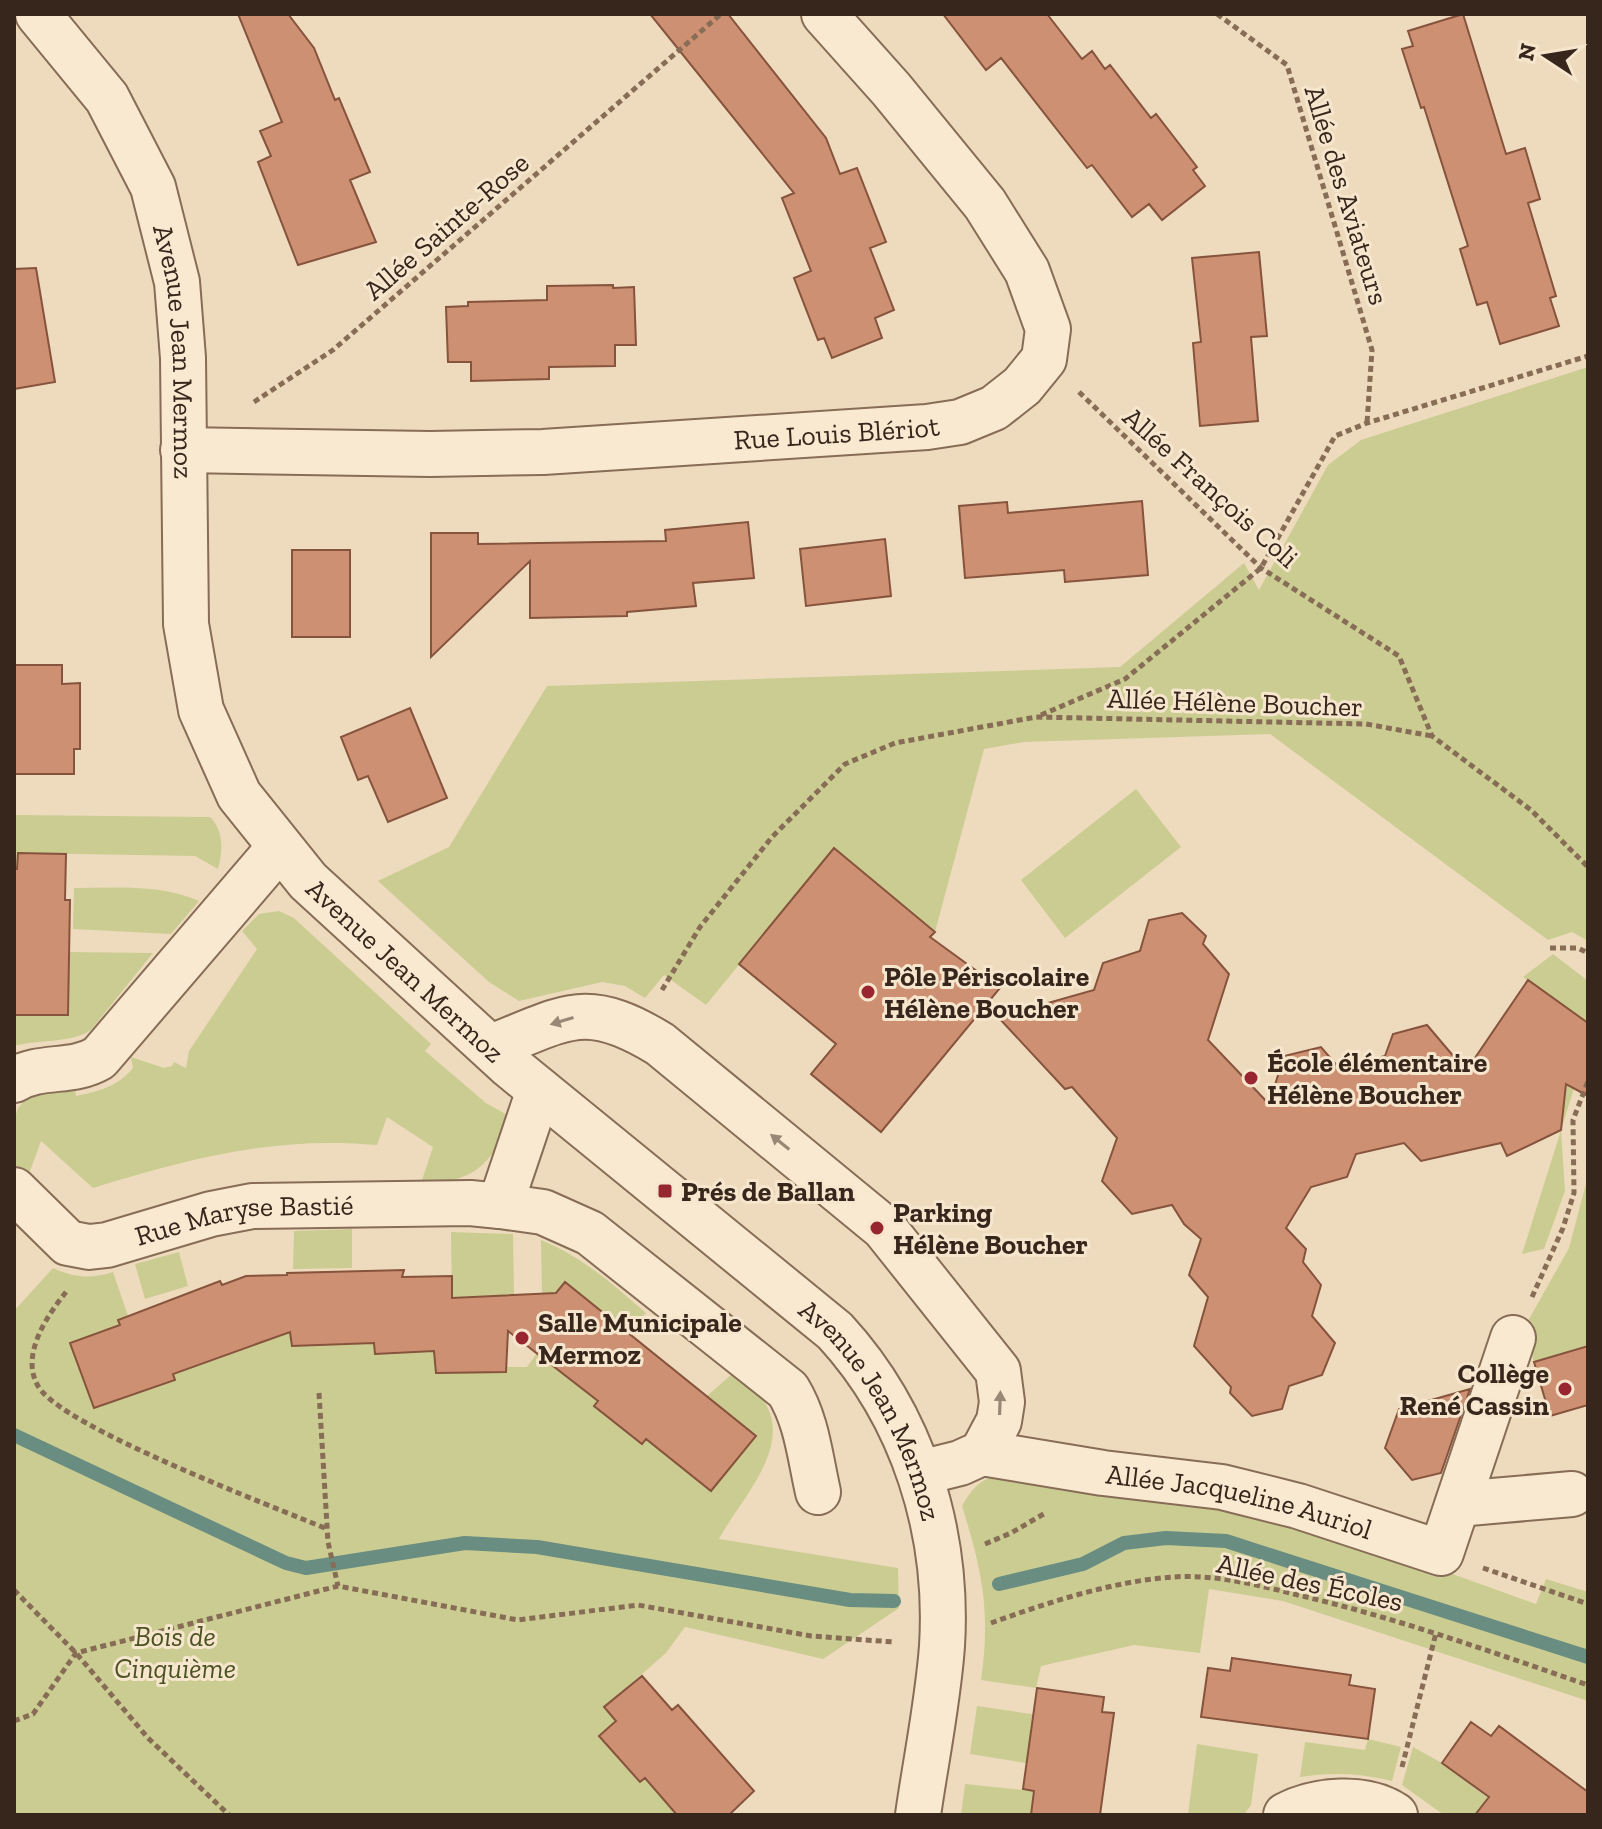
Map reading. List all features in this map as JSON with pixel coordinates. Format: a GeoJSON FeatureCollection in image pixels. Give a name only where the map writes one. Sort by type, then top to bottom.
{"type":"FeatureCollection","features":[{"type":"Feature","properties":{"kind":"street","name":"Avenue Jean Mermoz"},"geometry":{"type":"LineString","coordinates":[[38,14],[107,98],[153,187],[177,282],[183,358],[184,602],[201,710],[239,795],[308,881],[491,1047],[539,1090],[835,1331],[862,1360],[905,1435],[920,1473],[935,1526],[941,1580],[960,1636],[918,1815]]}},
{"type":"Feature","properties":{"kind":"street"},"geometry":{"type":"LineString","coordinates":[[824,14],[891,89],[985,204],[1027,271],[1048,329],[1044,359]]}},
{"type":"Feature","properties":{"kind":"street","name":"Rue Louis Blériot"},"geometry":{"type":"LineString","coordinates":[[183,450],[430,454],[543,452],[927,427],[960,422],[994,408],[1022,386],[1044,359]]}},
{"type":"Feature","properties":{"kind":"street"},"geometry":{"type":"LineString","coordinates":[[14,1080],[35,1072],[82,1066],[99,1058],[279,848]]}},
{"type":"Feature","properties":{"kind":"street"},"geometry":{"type":"LineString","coordinates":[[491,1047],[581,1015],[603,1017],[638,1031],[660,1044],[884,1228],[998,1371],[1002,1402],[999,1421],[982,1453],[960,1463],[920,1473]]}},
{"type":"Feature","properties":{"kind":"street"},"geometry":{"type":"LineString","coordinates":[[500,1206],[539,1090]]}},
{"type":"Feature","properties":{"kind":"street"},"geometry":{"type":"LineString","coordinates":[[14,1190],[60,1237],[81,1247]]}},
{"type":"Feature","properties":{"kind":"street","name":"Rue Maryse Bastié"},"geometry":{"type":"LineString","coordinates":[[81,1247],[107,1245],[211,1214],[252,1206],[470,1203],[543,1212],[590,1233],[788,1390],[803,1424],[818,1492]]}},
{"type":"Feature","properties":{"kind":"street"},"geometry":{"type":"LineString","coordinates":[[1441,1553],[1513,1338]]}},
{"type":"Feature","properties":{"kind":"street","name":"Allée Jacqueline Auriol"},"geometry":{"type":"LineString","coordinates":[[982,1453],[1103,1473],[1222,1487],[1298,1506],[1441,1553]]}},
{"type":"Feature","properties":{"kind":"street"},"geometry":{"type":"LineString","coordinates":[[1458,1504],[1572,1494]]}},
{"type":"Feature","properties":{"kind":"street"},"geometry":{"type":"LineString","coordinates":[[1286,1815],[1337,1802],[1368,1804],[1393,1813]]}},
{"type":"Feature","properties":{"kind":"path","name":"Allée Sainte-Rose"},"geometry":{"type":"LineString","coordinates":[[245,408],[333,350],[721,14]]}},
{"type":"Feature","properties":{"kind":"path","name":"Allée des Aviateurs"},"geometry":{"type":"LineString","coordinates":[[1217,14],[1287,65],[1372,350],[1367,423]]}},
{"type":"Feature","properties":{"kind":"path","name":"Allée Hélène Boucher"},"geometry":{"type":"LineString","coordinates":[[1036,717],[1125,679],[1261,568],[1335,436],[1367,423],[1588,356]]}},
{"type":"Feature","properties":{"kind":"path","name":"Allée François Coli"},"geometry":{"type":"LineString","coordinates":[[1044,359],[1261,568],[1399,656],[1432,736]]}},
{"type":"Feature","properties":{"kind":"path","name":"Allée Hélène Boucher"},"geometry":{"type":"LineString","coordinates":[[638,1031],[700,927],[772,837],[845,764],[895,743],[1036,717],[1366,724],[1432,736]]}},
{"type":"Feature","properties":{"kind":"path"},"geometry":{"type":"LineString","coordinates":[[1432,736],[1531,810],[1588,867]]}},
{"type":"Feature","properties":{"kind":"path"},"geometry":{"type":"LineString","coordinates":[[1550,948],[1578,948],[1588,953]]}},
{"type":"Feature","properties":{"kind":"path"},"geometry":{"type":"LineString","coordinates":[[1513,1338],[1563,1228],[1574,1193],[1573,1120],[1588,1081]]}},
{"type":"Feature","properties":{"kind":"path"},"geometry":{"type":"LineString","coordinates":[[81,1247],[78,1272],[38,1334],[33,1358],[37,1385],[53,1404],[176,1467],[327,1529]]}},
{"type":"Feature","properties":{"kind":"path"},"geometry":{"type":"LineString","coordinates":[[319,1393],[328,1542],[338,1586]]}},
{"type":"Feature","properties":{"kind":"path"},"geometry":{"type":"LineString","coordinates":[[980,1546],[1011,1533],[1050,1510],[1103,1473]]}},
{"type":"Feature","properties":{"kind":"path"},"geometry":{"type":"LineString","coordinates":[[1441,1553],[1588,1604]]}},
{"type":"Feature","properties":{"kind":"path","name":"Allée des Écoles"},"geometry":{"type":"LineString","coordinates":[[960,1636],[1023,1611],[1126,1584],[1175,1577],[1244,1582],[1351,1607],[1588,1685]]}},
{"type":"Feature","properties":{"kind":"path"},"geometry":{"type":"LineString","coordinates":[[14,1721],[33,1714],[76,1653],[338,1586],[518,1620],[638,1605],[811,1636],[960,1636]]}},
{"type":"Feature","properties":{"kind":"path"},"geometry":{"type":"LineString","coordinates":[[14,1590],[76,1653],[148,1738],[229,1815]]}},
{"type":"Feature","properties":{"kind":"path"},"geometry":{"type":"LineString","coordinates":[[1393,1813],[1436,1633]]}},
{"type":"Feature","properties":{"kind":"green space"},"geometry":{"type":"Polygon","coordinates":[[[1588,367],[1588,941],[1572,932],[1548,940],[1270,734],[1024,742],[984,749],[935,932],[834,849],[706,1005],[664,975],[645,998],[625,986],[602,982],[519,1001],[489,982],[378,881],[449,847],[547,686],[1120,667],[1244,563],[1259,590],[1328,465],[1361,440],[1588,367]]]}},
{"type":"Feature","properties":{"kind":"green space"},"geometry":{"type":"Polygon","coordinates":[[[1136,789],[1181,847],[1065,938],[1021,880],[1136,789]]]}},
{"type":"Feature","properties":{"kind":"green space"},"geometry":{"type":"Polygon","coordinates":[[[14,815],[210,817],[220,835],[220,862],[218,869],[195,856],[19,853],[17,869],[14,869],[14,815]]]}},
{"type":"Feature","properties":{"kind":"green space"},"geometry":{"type":"Polygon","coordinates":[[[74,888],[153,889],[199,901],[171,934],[73,929],[74,888]]]}},
{"type":"Feature","properties":{"kind":"green space"},"geometry":{"type":"Polygon","coordinates":[[[279,911],[294,918],[431,1044],[425,1051],[486,1103],[511,1117],[488,1159],[468,1175],[421,1183],[433,1147],[387,1117],[377,1145],[303,1144],[233,1152],[164,1167],[93,1188],[41,1141],[27,1179],[14,1159],[15,1117],[18,1108],[31,1093],[75,1085],[76,1096],[100,1090],[121,1080],[133,1068],[131,1057],[164,1068],[172,1066],[174,1062],[186,1068],[189,1051],[257,949],[242,931],[259,914],[279,911]]]}},
{"type":"Feature","properties":{"kind":"green space"},"geometry":{"type":"Polygon","coordinates":[[[69,952],[153,953],[91,1030],[64,1039],[14,1046],[14,1015],[68,1015],[69,952]]]}},
{"type":"Feature","properties":{"kind":"green space"},"geometry":{"type":"Polygon","coordinates":[[[1553,954],[1588,981],[1588,1043],[1561,1130],[1573,1013],[1523,977],[1553,954]]]}},
{"type":"Feature","properties":{"kind":"green space"},"geometry":{"type":"Polygon","coordinates":[[[1561,1130],[1565,1191],[1544,1249],[1522,1254],[1561,1130]]]}},
{"type":"Feature","properties":{"kind":"green space"},"geometry":{"type":"Polygon","coordinates":[[[1588,1176],[1588,1345],[1534,1362],[1524,1328],[1569,1248],[1588,1176]]]}},
{"type":"Feature","properties":{"kind":"green space"},"geometry":{"type":"Polygon","coordinates":[[[352,1229],[352,1268],[293,1269],[294,1231],[352,1229]]]}},
{"type":"Feature","properties":{"kind":"green space"},"geometry":{"type":"Polygon","coordinates":[[[451,1232],[513,1234],[514,1295],[452,1311],[451,1232]]]}},
{"type":"Feature","properties":{"kind":"green space"},"geometry":{"type":"Polygon","coordinates":[[[541,1240],[584,1263],[646,1313],[627,1333],[565,1282],[551,1299],[542,1294],[541,1240]]]}},
{"type":"Feature","properties":{"kind":"green space"},"geometry":{"type":"Polygon","coordinates":[[[179,1252],[188,1286],[145,1299],[135,1264],[179,1252]]]}},
{"type":"Feature","properties":{"kind":"green space","name":"Bois de Cinquième"},"geometry":{"type":"Polygon","coordinates":[[[53,1268],[83,1276],[113,1272],[128,1316],[118,1320],[120,1325],[71,1344],[95,1408],[174,1380],[173,1374],[288,1318],[292,1346],[374,1343],[375,1353],[434,1351],[436,1373],[506,1372],[506,1367],[527,1367],[537,1353],[598,1402],[642,1444],[646,1439],[711,1491],[756,1437],[706,1397],[732,1374],[736,1375],[761,1397],[770,1415],[773,1433],[762,1470],[719,1539],[898,1568],[899,1608],[823,1659],[685,1627],[666,1653],[604,1707],[616,1721],[600,1737],[639,1782],[645,1778],[677,1815],[14,1815],[14,1311],[53,1268]]]}},
{"type":"Feature","properties":{"kind":"green space"},"geometry":{"type":"Polygon","coordinates":[[[1009,1473],[1267,1507],[1536,1604],[1546,1579],[1588,1592],[1588,1701],[1283,1601],[1209,1589],[1200,1653],[1134,1645],[1041,1666],[1036,1688],[981,1680],[985,1633],[983,1592],[962,1506],[981,1482],[1009,1473]]]}},
{"type":"Feature","properties":{"kind":"green space"},"geometry":{"type":"Polygon","coordinates":[[[977,1706],[1051,1717],[1038,1765],[970,1754],[977,1706]]]}},
{"type":"Feature","properties":{"kind":"green space"},"geometry":{"type":"Polygon","coordinates":[[[1368,1739],[1401,1747],[1392,1781],[1346,1774],[1300,1777],[1305,1742],[1365,1750],[1368,1739]]]}},
{"type":"Feature","properties":{"kind":"green space"},"geometry":{"type":"Polygon","coordinates":[[[1197,1744],[1258,1754],[1251,1805],[1244,1815],[1188,1815],[1197,1744]]]}},
{"type":"Feature","properties":{"kind":"green space"},"geometry":{"type":"Polygon","coordinates":[[[1413,1747],[1442,1763],[1488,1798],[1476,1815],[1444,1815],[1402,1785],[1413,1747]]]}},
{"type":"Feature","properties":{"kind":"green space"},"geometry":{"type":"Polygon","coordinates":[[[965,1784],[1041,1792],[1031,1815],[961,1815],[965,1784]]]}},
{"type":"Feature","properties":{"kind":"building"},"geometry":{"type":"Polygon","coordinates":[[[238,14],[288,14],[314,48],[370,172],[350,180],[376,242],[298,265],[258,162],[271,156],[260,131],[282,122],[238,14]]]}},
{"type":"Feature","properties":{"kind":"building"},"geometry":{"type":"Polygon","coordinates":[[[650,14],[728,14],[826,138],[840,174],[857,168],[886,242],[870,248],[894,310],[875,318],[882,338],[832,358],[824,338],[818,340],[794,278],[811,271],[782,198],[794,193],[650,14]]]}},
{"type":"Feature","properties":{"kind":"building"},"geometry":{"type":"Polygon","coordinates":[[[943,14],[1047,14],[1082,59],[1092,51],[1105,69],[1110,65],[1151,118],[1156,114],[1197,167],[1193,170],[1205,186],[1162,220],[1149,204],[1132,217],[1092,165],[1087,168],[1001,58],[986,70],[943,14]]]}},
{"type":"Feature","properties":{"kind":"building"},"geometry":{"type":"Polygon","coordinates":[[[1463,14],[1506,154],[1525,148],[1540,199],[1528,203],[1556,296],[1550,298],[1559,326],[1500,344],[1487,302],[1477,305],[1460,249],[1468,246],[1424,107],[1421,108],[1402,49],[1413,46],[1408,31],[1463,14]]]}},
{"type":"Feature","properties":{"kind":"building"},"geometry":{"type":"Polygon","coordinates":[[[1259,252],[1267,336],[1251,337],[1258,421],[1200,426],[1193,343],[1201,342],[1192,258],[1259,252]]]}},
{"type":"Feature","properties":{"kind":"building"},"geometry":{"type":"Polygon","coordinates":[[[36,268],[55,382],[14,389],[14,269],[36,268]]]}},
{"type":"Feature","properties":{"kind":"building"},"geometry":{"type":"Polygon","coordinates":[[[613,285],[613,288],[634,287],[636,345],[615,345],[615,366],[549,367],[549,379],[471,381],[471,362],[448,362],[446,307],[468,306],[468,302],[547,300],[547,286],[613,285]]]}},
{"type":"Feature","properties":{"kind":"building"},"geometry":{"type":"Polygon","coordinates":[[[1142,501],[1148,575],[1065,582],[1064,570],[965,578],[959,506],[1007,502],[1008,513],[1142,501]]]}},
{"type":"Feature","properties":{"kind":"building"},"geometry":{"type":"Polygon","coordinates":[[[748,522],[754,578],[693,583],[696,606],[627,612],[627,616],[530,618],[530,561],[431,657],[431,533],[478,533],[478,544],[666,541],[665,530],[748,522]]]}},
{"type":"Feature","properties":{"kind":"building"},"geometry":{"type":"Polygon","coordinates":[[[885,539],[891,596],[806,606],[800,549],[885,539]]]}},
{"type":"Feature","properties":{"kind":"building"},"geometry":{"type":"Polygon","coordinates":[[[292,550],[350,550],[350,637],[292,637],[292,550]]]}},
{"type":"Feature","properties":{"kind":"building"},"geometry":{"type":"Polygon","coordinates":[[[14,665],[62,665],[62,684],[80,683],[80,749],[74,749],[74,774],[14,774],[14,665]]]}},
{"type":"Feature","properties":{"kind":"building"},"geometry":{"type":"Polygon","coordinates":[[[410,708],[447,798],[388,822],[368,776],[358,780],[341,737],[410,708]]]}},
{"type":"Feature","properties":{"kind":"building","name":"Pôle Périscolaire Hélène Boucher"},"geometry":{"type":"Polygon","coordinates":[[[834,848],[935,932],[930,937],[1000,988],[881,1132],[811,1074],[836,1044],[739,964],[834,848]]]}},
{"type":"Feature","properties":{"kind":"building"},"geometry":{"type":"Polygon","coordinates":[[[18,853],[66,854],[65,900],[70,900],[68,1015],[14,1015],[14,869],[17,869],[18,853]]]}},
{"type":"Feature","properties":{"kind":"building"},"geometry":{"type":"Polygon","coordinates":[[[1182,913],[1206,936],[1203,944],[1229,974],[1208,1040],[1269,1104],[1284,1056],[1321,1047],[1339,1068],[1385,1056],[1393,1034],[1427,1025],[1466,1071],[1528,980],[1588,1023],[1588,1096],[1566,1084],[1561,1130],[1507,1156],[1501,1143],[1421,1161],[1404,1143],[1356,1154],[1347,1177],[1311,1187],[1286,1228],[1306,1249],[1303,1262],[1321,1285],[1312,1316],[1335,1343],[1322,1375],[1289,1386],[1282,1409],[1252,1416],[1194,1346],[1208,1297],[1189,1275],[1201,1239],[1184,1224],[1172,1205],[1132,1214],[1102,1181],[1117,1138],[1072,1087],[1065,1089],[998,1017],[1094,990],[1103,963],[1140,951],[1149,920],[1182,913]]]}},
{"type":"Feature","properties":{"kind":"building"},"geometry":{"type":"Polygon","coordinates":[[[404,1270],[402,1277],[452,1276],[452,1298],[556,1293],[565,1282],[756,1436],[711,1491],[646,1439],[642,1444],[594,1406],[598,1401],[508,1331],[506,1372],[436,1373],[434,1351],[375,1354],[374,1343],[292,1346],[290,1332],[173,1374],[175,1380],[94,1408],[70,1343],[120,1325],[118,1320],[220,1281],[222,1285],[246,1276],[404,1270]]]}},
{"type":"Feature","properties":{"kind":"building"},"geometry":{"type":"Polygon","coordinates":[[[1588,1346],[1588,1405],[1550,1416],[1534,1362],[1588,1346]]]}},
{"type":"Feature","properties":{"kind":"building"},"geometry":{"type":"Polygon","coordinates":[[[1470,1389],[1441,1473],[1412,1480],[1385,1448],[1399,1409],[1470,1389]]]}},
{"type":"Feature","properties":{"kind":"building"},"geometry":{"type":"Polygon","coordinates":[[[1232,1658],[1351,1675],[1349,1685],[1375,1689],[1368,1739],[1201,1717],[1208,1668],[1230,1671],[1232,1658]]]}},
{"type":"Feature","properties":{"kind":"building"},"geometry":{"type":"Polygon","coordinates":[[[642,1676],[672,1710],[678,1705],[754,1791],[729,1815],[677,1815],[645,1778],[640,1782],[599,1736],[616,1721],[604,1707],[642,1676]]]}},
{"type":"Feature","properties":{"kind":"building"},"geometry":{"type":"Polygon","coordinates":[[[1037,1688],[1104,1697],[1102,1712],[1114,1713],[1100,1815],[1031,1815],[1034,1791],[1023,1789],[1037,1688]]]}},
{"type":"Feature","properties":{"kind":"building"},"geometry":{"type":"Polygon","coordinates":[[[1471,1722],[1491,1736],[1499,1726],[1588,1792],[1588,1815],[1475,1815],[1489,1797],[1442,1763],[1471,1722]]]}},
{"type":"Feature","properties":{"kind":"waterway"},"geometry":{"type":"LineString","coordinates":[[14,1435],[286,1563],[306,1568],[465,1543],[537,1547],[850,1600],[894,1601]]}},
{"type":"Feature","properties":{"kind":"waterway"},"geometry":{"type":"LineString","coordinates":[[999,1584],[1083,1564],[1124,1543],[1166,1538],[1226,1541],[1588,1657]]}},
{"type":"Feature","properties":{"kind":"place","name":"Pôle Périscolaire Hélène Boucher"},"geometry":{"type":"Point","coordinates":[868,992]}},
{"type":"Feature","properties":{"kind":"place","name":"École élémentaire Hélène Boucher"},"geometry":{"type":"Point","coordinates":[1251,1078]}},
{"type":"Feature","properties":{"kind":"place","name":"Prés de Ballan"},"geometry":{"type":"Point","coordinates":[665,1191]}},
{"type":"Feature","properties":{"kind":"place","name":"Parking Hélène Boucher"},"geometry":{"type":"Point","coordinates":[877,1228]}},
{"type":"Feature","properties":{"kind":"place","name":"Salle Municipale Mermoz"},"geometry":{"type":"Point","coordinates":[522,1338]}},
{"type":"Feature","properties":{"kind":"place","name":"Collège René Cassin"},"geometry":{"type":"Point","coordinates":[1565,1389]}}]}
